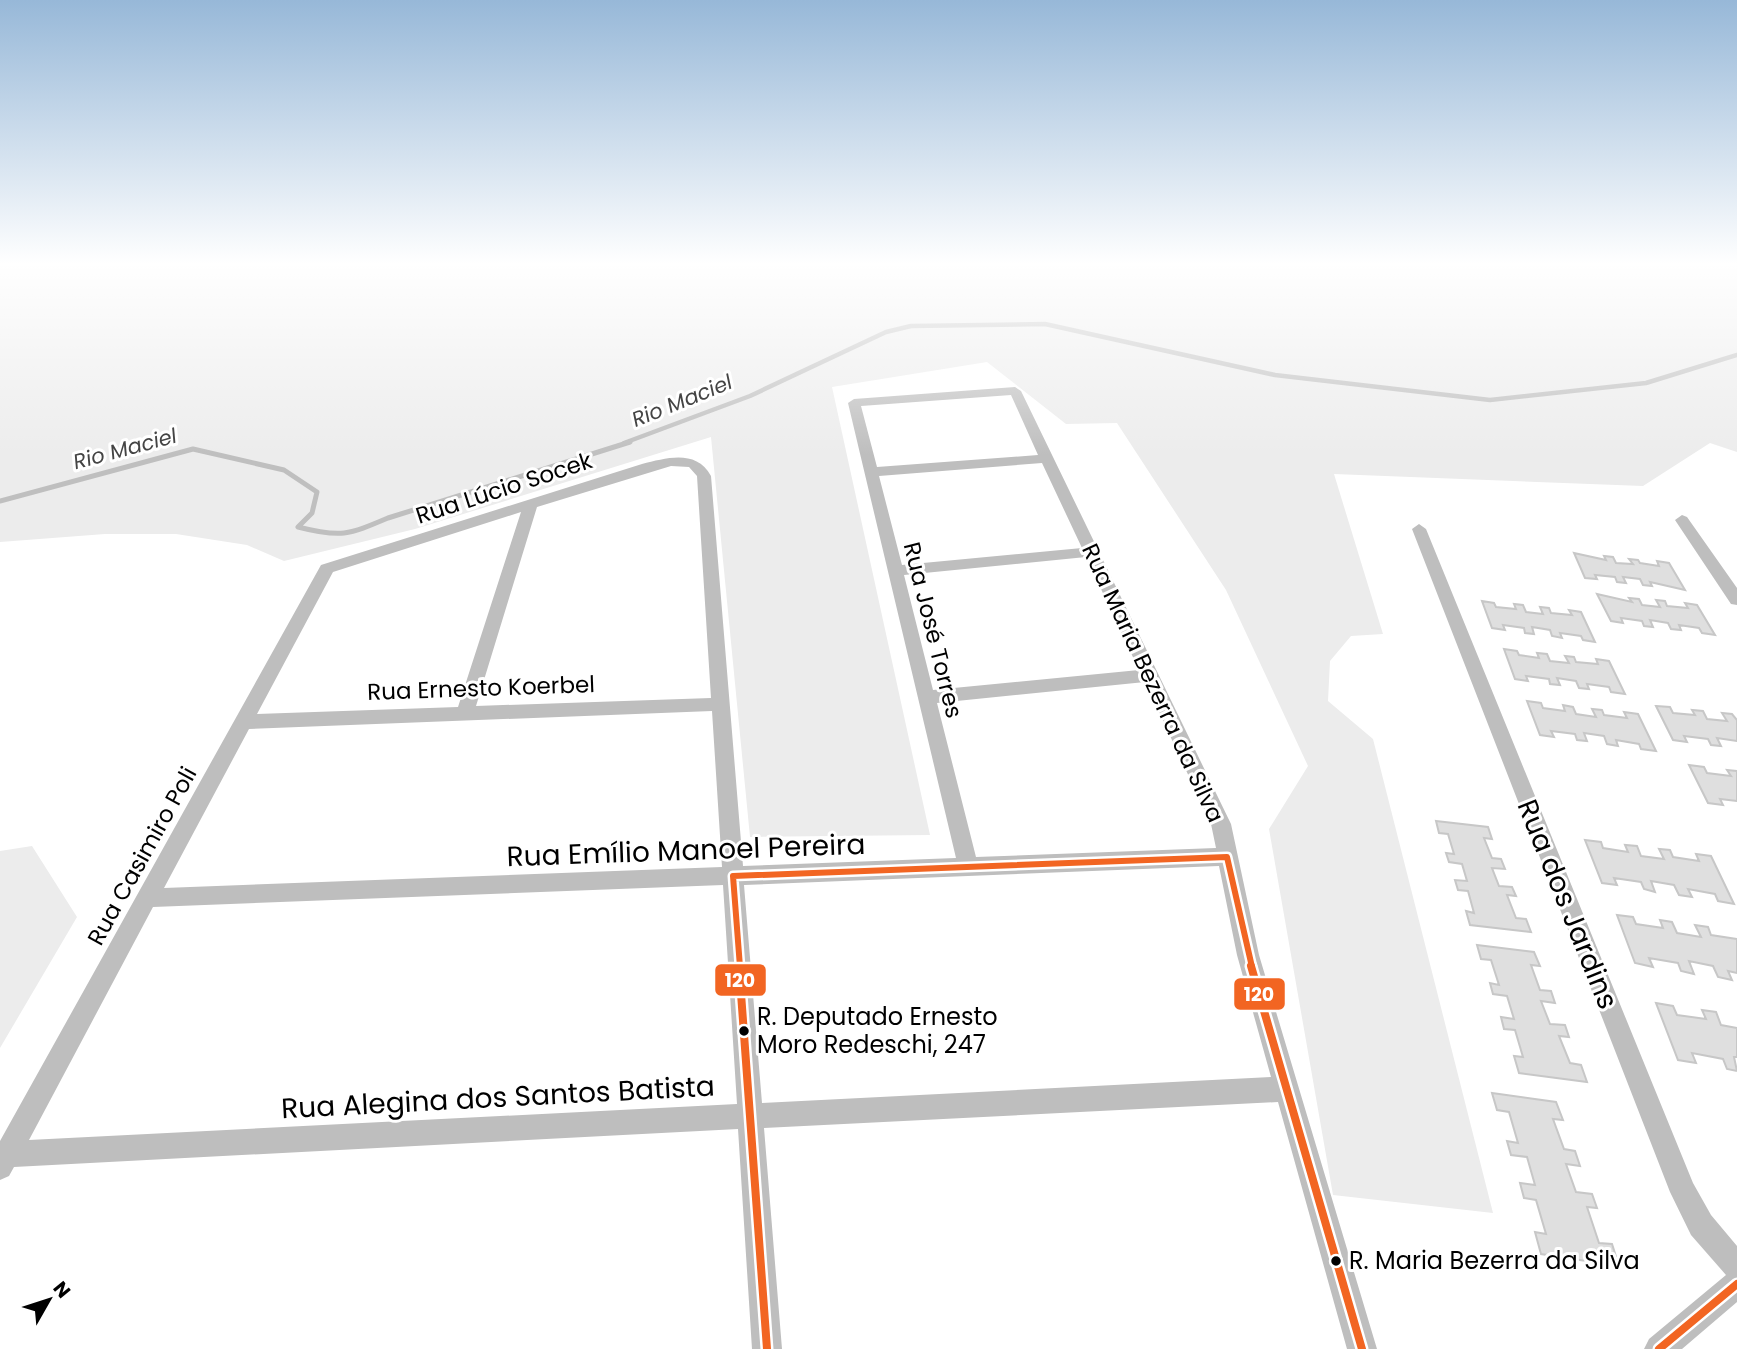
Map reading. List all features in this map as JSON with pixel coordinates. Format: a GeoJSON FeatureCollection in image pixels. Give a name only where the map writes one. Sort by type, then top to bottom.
{"type":"FeatureCollection","features":[{"type":"Feature","properties":{"kind":"street","name":"Rua Maria Bezerra da Silva"},"geometry":{"type":"LineString","coordinates":[[854,403],[1016,391],[1221,824],[1248,955],[1362,1349]]}},
{"type":"Feature","properties":{"kind":"street","name":"Rua José Torres"},"geometry":{"type":"LineString","coordinates":[[854,403],[968,867]]}},
{"type":"Feature","properties":{"kind":"street"},"geometry":{"type":"LineString","coordinates":[[871,472],[1047,458]]}},
{"type":"Feature","properties":{"kind":"street","name":"Rua Lúcio Socek"},"geometry":{"type":"LineString","coordinates":[[327,569],[655,465],[677,461],[696,465],[704,476],[720,704]]}},
{"type":"Feature","properties":{"kind":"street"},"geometry":{"type":"LineString","coordinates":[[465,713],[531,504]]}},
{"type":"Feature","properties":{"kind":"street"},"geometry":{"type":"LineString","coordinates":[[1682,520],[1737,600]]}},
{"type":"Feature","properties":{"kind":"street","name":"Rua dos Jardins"},"geometry":{"type":"LineString","coordinates":[[1419,529],[1683,1192],[1701,1225],[1737,1267]]}},
{"type":"Feature","properties":{"kind":"street"},"geometry":{"type":"LineString","coordinates":[[895,571],[1092,552]]}},
{"type":"Feature","properties":{"kind":"street","name":"Rua Casimiro Poli"},"geometry":{"type":"LineString","coordinates":[[4,1160],[327,569]]}},
{"type":"Feature","properties":{"kind":"street"},"geometry":{"type":"LineString","coordinates":[[926,698],[1150,675]]}},
{"type":"Feature","properties":{"kind":"street"},"geometry":{"type":"LineString","coordinates":[[720,704],[767,1349]]}},
{"type":"Feature","properties":{"kind":"street","name":"Rua Ernesto Koerbel"},"geometry":{"type":"LineString","coordinates":[[243,722],[720,704]]}},
{"type":"Feature","properties":{"kind":"street","name":"Rua Emílio Manoel Pereira"},"geometry":{"type":"LineString","coordinates":[[147,898],[1227,858]]}},
{"type":"Feature","properties":{"kind":"street","name":"Rua Alegina dos Santos Batista"},"geometry":{"type":"LineString","coordinates":[[4,1160],[750,1115],[1286,1088]]}},
{"type":"Feature","properties":{"kind":"street"},"geometry":{"type":"LineString","coordinates":[[1659,1349],[1737,1284]]}},
{"type":"Feature","properties":{"kind":"shaded area"},"geometry":{"type":"Polygon","coordinates":[[[0,329],[1737,329],[1737,452],[1710,443],[1643,486],[1334,474],[1383,634],[1351,636],[1330,661],[1328,701],[1373,739],[1493,1213],[1333,1195],[1269,829],[1308,766],[1226,590],[1117,423],[1066,424],[987,362],[832,387],[930,835],[750,837],[711,437],[415,529],[284,561],[247,545],[176,534],[105,534],[0,542],[0,329]]]}},
{"type":"Feature","properties":{"kind":"shaded area"},"geometry":{"type":"Polygon","coordinates":[[[32,846],[77,917],[0,1048],[0,851],[32,846]]]}},
{"type":"Feature","properties":{"kind":"building"},"geometry":{"type":"Polygon","coordinates":[[[1574,553],[1606,560],[1604,556],[1613,557],[1616,563],[1633,564],[1629,559],[1659,566],[1657,561],[1669,563],[1685,590],[1650,582],[1652,586],[1643,585],[1640,579],[1623,577],[1626,583],[1617,582],[1615,577],[1595,575],[1597,579],[1585,578],[1574,553]]]}},
{"type":"Feature","properties":{"kind":"building"},"geometry":{"type":"Polygon","coordinates":[[[1597,594],[1632,602],[1629,598],[1639,599],[1642,605],[1660,607],[1656,600],[1665,601],[1667,606],[1688,608],[1685,603],[1697,605],[1715,635],[1702,633],[1699,628],[1679,625],[1681,630],[1671,629],[1668,623],[1650,620],[1653,627],[1644,626],[1642,621],[1621,618],[1623,623],[1611,621],[1597,594]]]}},
{"type":"Feature","properties":{"kind":"building"},"geometry":{"type":"Polygon","coordinates":[[[1482,601],[1494,603],[1496,607],[1516,609],[1514,604],[1523,605],[1526,612],[1543,614],[1540,607],[1549,608],[1551,613],[1572,615],[1569,610],[1581,612],[1595,642],[1583,640],[1581,636],[1560,633],[1562,638],[1552,636],[1550,630],[1532,627],[1534,634],[1525,633],[1524,628],[1503,625],[1505,630],[1492,628],[1482,601]]]}},
{"type":"Feature","properties":{"kind":"building"},"geometry":{"type":"Polygon","coordinates":[[[1504,649],[1539,658],[1537,653],[1547,654],[1550,661],[1569,663],[1565,656],[1574,657],[1576,662],[1598,664],[1596,659],[1609,661],[1625,694],[1611,692],[1609,687],[1587,684],[1589,689],[1579,688],[1576,681],[1557,678],[1560,685],[1550,684],[1549,679],[1526,676],[1528,681],[1515,679],[1504,649]]]}},
{"type":"Feature","properties":{"kind":"building"},"geometry":{"type":"Polygon","coordinates":[[[1527,701],[1541,703],[1543,708],[1565,711],[1563,705],[1573,707],[1576,714],[1596,717],[1592,709],[1602,710],[1604,715],[1627,718],[1624,712],[1638,714],[1656,751],[1641,749],[1639,744],[1616,740],[1618,746],[1607,744],[1604,736],[1584,733],[1587,741],[1577,740],[1575,734],[1551,731],[1554,737],[1540,735],[1527,701]]]}},
{"type":"Feature","properties":{"kind":"building"},"geometry":{"type":"Polygon","coordinates":[[[1656,706],[1670,707],[1673,713],[1695,715],[1692,710],[1703,711],[1707,719],[1727,721],[1722,713],[1732,714],[1737,720],[1737,741],[1717,738],[1721,746],[1711,745],[1708,739],[1684,736],[1687,742],[1673,740],[1656,706]]]}},
{"type":"Feature","properties":{"kind":"building"},"geometry":{"type":"Polygon","coordinates":[[[1689,765],[1704,767],[1707,773],[1731,776],[1727,770],[1737,771],[1737,801],[1720,799],[1723,805],[1708,803],[1689,765]]]}},
{"type":"Feature","properties":{"kind":"building"},"geometry":{"type":"Polygon","coordinates":[[[1436,821],[1488,827],[1492,839],[1484,838],[1492,858],[1501,859],[1505,869],[1492,868],[1499,886],[1512,887],[1516,896],[1507,895],[1516,918],[1526,919],[1531,932],[1470,925],[1466,911],[1474,913],[1468,891],[1458,890],[1455,880],[1467,881],[1462,864],[1449,862],[1446,853],[1454,854],[1448,834],[1439,833],[1436,821]]]}},
{"type":"Feature","properties":{"kind":"building"},"geometry":{"type":"Polygon","coordinates":[[[1585,840],[1601,842],[1603,848],[1628,852],[1625,845],[1637,846],[1641,856],[1664,859],[1659,849],[1670,850],[1673,857],[1699,861],[1696,854],[1711,856],[1734,904],[1718,901],[1715,894],[1688,889],[1692,897],[1679,895],[1674,885],[1651,881],[1655,892],[1644,889],[1641,882],[1614,878],[1617,885],[1602,883],[1585,840]]]}},
{"type":"Feature","properties":{"kind":"building"},"geometry":{"type":"Polygon","coordinates":[[[1617,915],[1633,917],[1636,924],[1663,928],[1660,920],[1672,922],[1677,933],[1701,937],[1695,925],[1708,927],[1711,935],[1737,939],[1737,973],[1728,971],[1732,980],[1718,977],[1713,966],[1689,961],[1694,974],[1681,971],[1678,963],[1649,958],[1653,967],[1635,963],[1617,915]]]}},
{"type":"Feature","properties":{"kind":"building"},"geometry":{"type":"Polygon","coordinates":[[[1477,945],[1534,952],[1540,966],[1531,965],[1540,990],[1551,991],[1555,1003],[1541,1001],[1550,1024],[1565,1025],[1569,1037],[1559,1036],[1570,1063],[1581,1065],[1587,1082],[1519,1073],[1514,1056],[1523,1057],[1515,1030],[1504,1029],[1501,1017],[1514,1019],[1507,996],[1493,994],[1490,983],[1499,985],[1491,960],[1481,959],[1477,945]]]}},
{"type":"Feature","properties":{"kind":"building"},"geometry":{"type":"Polygon","coordinates":[[[1656,1003],[1673,1006],[1677,1015],[1706,1019],[1702,1010],[1716,1012],[1721,1025],[1737,1028],[1737,1057],[1734,1057],[1737,1071],[1727,1069],[1723,1059],[1692,1053],[1696,1063],[1678,1060],[1656,1003]]]}},
{"type":"Feature","properties":{"kind":"building"},"geometry":{"type":"Polygon","coordinates":[[[1492,1093],[1556,1102],[1563,1120],[1553,1119],[1564,1149],[1575,1151],[1580,1166],[1566,1164],[1576,1192],[1592,1194],[1597,1208],[1587,1207],[1599,1243],[1612,1244],[1619,1266],[1541,1254],[1535,1232],[1546,1234],[1536,1200],[1524,1198],[1520,1183],[1535,1185],[1527,1157],[1511,1155],[1507,1141],[1518,1143],[1509,1112],[1497,1110],[1492,1093]]]}},
{"type":"Feature","properties":{"kind":"waterway","name":"Rio Maciel"},"geometry":{"type":"LineString","coordinates":[[624,443],[750,396],[886,332],[899,329]]}},
{"type":"Feature","properties":{"kind":"waterway","name":"Rio Maciel"},"geometry":{"type":"LineString","coordinates":[[1067,329],[1275,375],[1490,400],[1646,383],[1737,355]]}},
{"type":"Feature","properties":{"kind":"waterway","name":"Rio Maciel"},"geometry":{"type":"LineString","coordinates":[[0,501],[193,449],[284,470],[317,492],[312,513],[298,527],[325,533],[344,533],[630,442]]}},
{"type":"Feature","properties":{"kind":"transit line","name":"120"},"geometry":{"type":"LineString","coordinates":[[767,1349],[733,876],[1227,857],[1248,955],[1362,1349]]}},
{"type":"Feature","properties":{"kind":"transit line","name":"120"},"geometry":{"type":"LineString","coordinates":[[1659,1349],[1737,1284]]}},
{"type":"Feature","properties":{"kind":"place","name":"R. Deputado Ernesto Moro Redeschi, 247"},"geometry":{"type":"Point","coordinates":[744,1031]}},
{"type":"Feature","properties":{"kind":"place","name":"R. Maria Bezerra da Silva"},"geometry":{"type":"Point","coordinates":[1336,1261]}}]}
